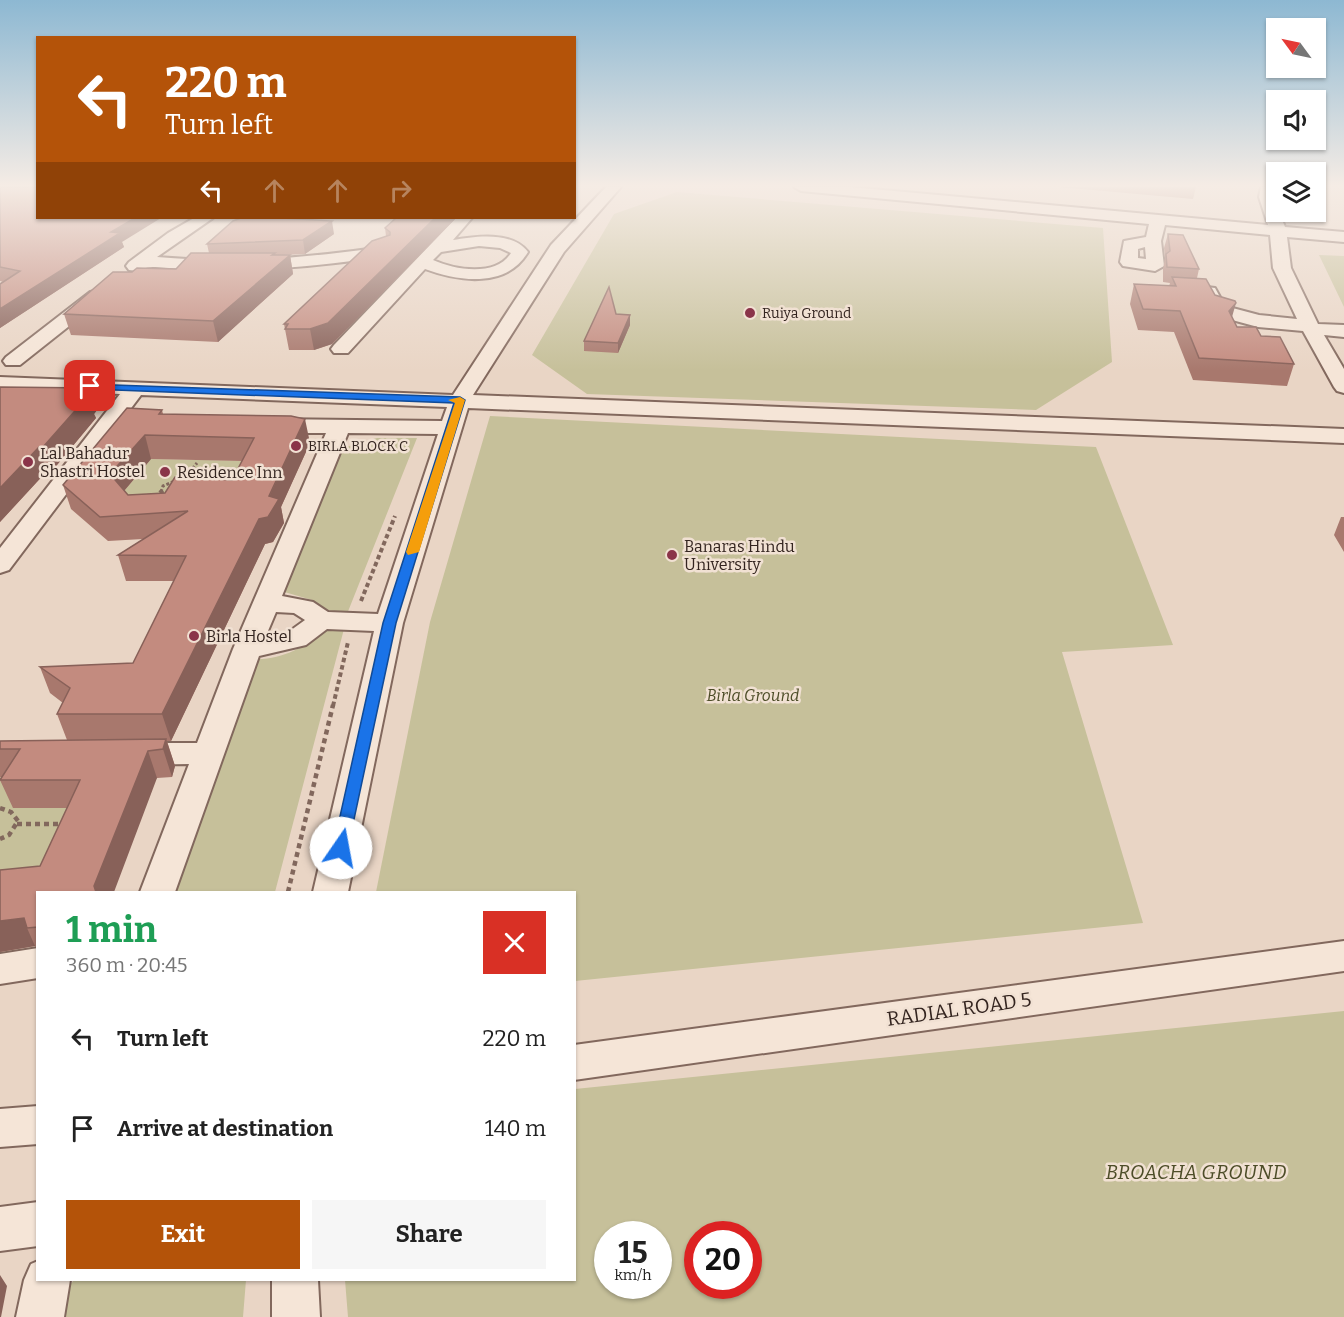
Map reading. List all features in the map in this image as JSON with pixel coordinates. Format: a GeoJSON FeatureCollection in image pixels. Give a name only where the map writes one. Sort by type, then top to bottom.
{"type":"FeatureCollection","features":[{"type":"Feature","properties":{"kind":"street"},"geometry":{"type":"LineString","coordinates":[[13,361],[158,248]]}},
{"type":"Feature","properties":{"kind":"street"},"geometry":{"type":"LineString","coordinates":[[341,349],[433,248]]}},
{"type":"Feature","properties":{"kind":"street"},"geometry":{"type":"LineString","coordinates":[[426,255],[445,248]]}},
{"type":"Feature","properties":{"kind":"street"},"geometry":{"type":"LineString","coordinates":[[426,255],[435,269],[481,274],[496,272],[513,265],[520,252],[517,248]]}},
{"type":"Feature","properties":{"kind":"street"},"geometry":{"type":"LineString","coordinates":[[332,891],[389,623],[453,428],[460,400],[557,248]]}},
{"type":"Feature","properties":{"kind":"street"},"geometry":{"type":"LineString","coordinates":[[1280,248],[1282,268],[1310,327],[1344,387]]}},
{"type":"Feature","properties":{"kind":"street"},"geometry":{"type":"LineString","coordinates":[[142,261],[211,267],[299,264],[383,252]]}},
{"type":"Feature","properties":{"kind":"street"},"geometry":{"type":"LineString","coordinates":[[516,260],[549,262]]}},
{"type":"Feature","properties":{"kind":"street"},"geometry":{"type":"LineString","coordinates":[[1188,291],[1209,292],[1217,310],[1258,321],[1344,331]]}},
{"type":"Feature","properties":{"kind":"street"},"geometry":{"type":"LineString","coordinates":[[1237,337],[1234,331],[1252,329],[1258,321]]}},
{"type":"Feature","properties":{"kind":"street"},"geometry":{"type":"LineString","coordinates":[[0,382],[1344,436]]}},
{"type":"Feature","properties":{"kind":"street"},"geometry":{"type":"LineString","coordinates":[[0,565],[135,388]]}},
{"type":"Feature","properties":{"kind":"street"},"geometry":{"type":"LineString","coordinates":[[246,425],[453,428]]}},
{"type":"Feature","properties":{"kind":"street"},"geometry":{"type":"LineString","coordinates":[[157,891],[247,649],[339,428]]}},
{"type":"Feature","properties":{"kind":"street"},"geometry":{"type":"LineString","coordinates":[[266,604],[299,606],[317,614],[320,620]]}},
{"type":"Feature","properties":{"kind":"street"},"geometry":{"type":"LineString","coordinates":[[320,620],[389,623]]}},
{"type":"Feature","properties":{"kind":"street"},"geometry":{"type":"LineString","coordinates":[[247,649],[298,639],[312,631],[320,620]]}},
{"type":"Feature","properties":{"kind":"street"},"geometry":{"type":"LineString","coordinates":[[104,754],[208,753]]}},
{"type":"Feature","properties":{"kind":"street","name":"RADIAL ROAD 5"},"geometry":{"type":"LineString","coordinates":[[576,1063],[1344,956]]}},
{"type":"Feature","properties":{"kind":"street"},"geometry":{"type":"LineString","coordinates":[[0,969],[36,963]]}},
{"type":"Feature","properties":{"kind":"street"},"geometry":{"type":"LineString","coordinates":[[0,1128],[36,1125]]}},
{"type":"Feature","properties":{"kind":"street"},"geometry":{"type":"LineString","coordinates":[[0,1229],[36,1224]]}},
{"type":"Feature","properties":{"kind":"street"},"geometry":{"type":"LineString","coordinates":[[40,1317],[47,1281]]}},
{"type":"Feature","properties":{"kind":"street"},"geometry":{"type":"LineString","coordinates":[[295,1281],[296,1317]]}},
{"type":"Feature","properties":{"kind":"path"},"geometry":{"type":"LineString","coordinates":[[184,480],[197,463]]}},
{"type":"Feature","properties":{"kind":"path"},"geometry":{"type":"LineString","coordinates":[[175,496],[165,495],[160,491],[163,486],[184,480],[190,481]]}},
{"type":"Feature","properties":{"kind":"path"},"geometry":{"type":"LineString","coordinates":[[288,891],[353,621],[396,515]]}},
{"type":"Feature","properties":{"kind":"path"},"geometry":{"type":"LineString","coordinates":[[0,808],[7,808],[16,815],[16,824],[9,835],[0,839]]}},
{"type":"Feature","properties":{"kind":"path"},"geometry":{"type":"LineString","coordinates":[[16,824],[71,824]]}},
{"type":"Feature","properties":{"kind":"green space"},"geometry":{"type":"Polygon","coordinates":[[[594,248],[1104,248],[1112,362],[1036,410],[587,394],[532,355],[594,248]]]}},
{"type":"Feature","properties":{"kind":"green space"},"geometry":{"type":"Polygon","coordinates":[[[1319,255],[1344,256],[1344,307],[1319,255]]]}},
{"type":"Feature","properties":{"kind":"green space","name":"Birla Ground"},"geometry":{"type":"Polygon","coordinates":[[[490,416],[1096,447],[1173,645],[1062,652],[1143,923],[576,981],[576,891],[376,891],[430,622],[490,416]]]}},
{"type":"Feature","properties":{"kind":"green space"},"geometry":{"type":"Polygon","coordinates":[[[377,438],[417,438],[347,614],[331,614],[312,600],[281,591],[339,449],[377,438]]]}},
{"type":"Feature","properties":{"kind":"green space"},"geometry":{"type":"Polygon","coordinates":[[[151,459],[260,461],[238,504],[118,498],[151,459]]]}},
{"type":"Feature","properties":{"kind":"green space"},"geometry":{"type":"Polygon","coordinates":[[[324,629],[344,629],[275,891],[168,891],[255,659],[284,655],[302,647],[324,629]]]}},
{"type":"Feature","properties":{"kind":"green space"},"geometry":{"type":"Polygon","coordinates":[[[102,776],[13,807],[64,808],[94,802],[39,891],[0,899],[0,777],[102,776]]]}},
{"type":"Feature","properties":{"kind":"green space","name":"BROACHA GROUND"},"geometry":{"type":"Polygon","coordinates":[[[1344,1011],[1344,1317],[348,1317],[345,1281],[576,1281],[576,1089],[1344,1011]]]}},
{"type":"Feature","properties":{"kind":"green space"},"geometry":{"type":"Polygon","coordinates":[[[73,1281],[246,1281],[243,1317],[58,1317],[61,1296],[73,1281]]]}},
{"type":"Feature","properties":{"kind":"building"},"geometry":{"type":"Polygon","coordinates":[[[0,248],[96,248],[0,309],[0,284],[20,271],[0,267],[0,248]]]}},
{"type":"Feature","properties":{"kind":"building"},"geometry":{"type":"Polygon","coordinates":[[[364,248],[404,248],[328,323],[310,329],[285,329],[288,324],[284,324],[364,248]]]}},
{"type":"Feature","properties":{"kind":"building"},"geometry":{"type":"Polygon","coordinates":[[[1170,248],[1189,248],[1199,269],[1167,267],[1166,254],[1170,248]]]}},
{"type":"Feature","properties":{"kind":"building"},"geometry":{"type":"Polygon","coordinates":[[[191,253],[290,255],[213,321],[64,314],[113,272],[132,272],[137,268],[176,269],[191,253]]]}},
{"type":"Feature","properties":{"kind":"building"},"geometry":{"type":"Polygon","coordinates":[[[1172,277],[1206,279],[1215,295],[1235,301],[1236,303],[1229,311],[1237,327],[1256,327],[1261,336],[1280,337],[1294,364],[1199,358],[1180,311],[1143,309],[1134,284],[1176,286],[1172,277]]]}},
{"type":"Feature","properties":{"kind":"building"},"geometry":{"type":"Polygon","coordinates":[[[609,287],[616,314],[630,315],[618,343],[584,341],[609,287]]]}},
{"type":"Feature","properties":{"kind":"building"},"geometry":{"type":"Polygon","coordinates":[[[0,387],[90,388],[84,395],[89,395],[43,447],[39,447],[0,488],[0,387]]]}},
{"type":"Feature","properties":{"kind":"building"},"geometry":{"type":"Polygon","coordinates":[[[127,408],[162,410],[159,414],[291,416],[305,419],[269,496],[279,499],[268,517],[259,519],[162,714],[57,714],[70,688],[40,667],[133,663],[186,556],[118,555],[188,511],[100,517],[63,485],[127,408]],[[145,435],[110,474],[128,495],[165,493],[175,477],[232,480],[254,438],[145,435]]]}},
{"type":"Feature","properties":{"kind":"building"},"geometry":{"type":"Polygon","coordinates":[[[166,739],[163,749],[148,751],[94,886],[96,891],[36,891],[36,927],[27,928],[24,918],[0,921],[0,870],[40,866],[80,780],[0,780],[20,749],[0,749],[0,741],[166,739]]]}},
{"type":"Feature","properties":{"kind":"slow traffic"},"geometry":{"type":"LineString","coordinates":[[412,552],[453,428],[460,400],[453,400]]}},
{"type":"Feature","properties":{"kind":"place","name":"Ruiya Ground"},"geometry":{"type":"Point","coordinates":[750,313]}},
{"type":"Feature","properties":{"kind":"place","name":"BIRLA BLOCK C"},"geometry":{"type":"Point","coordinates":[296,446]}},
{"type":"Feature","properties":{"kind":"place","name":"Lal Bahadur Shastri Hostel"},"geometry":{"type":"Point","coordinates":[28,462]}},
{"type":"Feature","properties":{"kind":"place","name":"Residence Inn"},"geometry":{"type":"Point","coordinates":[165,472]}},
{"type":"Feature","properties":{"kind":"place","name":"Banaras Hindu University"},"geometry":{"type":"Point","coordinates":[672,555]}},
{"type":"Feature","properties":{"kind":"place","name":"Birla Hostel"},"geometry":{"type":"Point","coordinates":[194,636]}},
{"type":"Feature","properties":{"kind":"route"},"geometry":{"type":"LineString","coordinates":[[90,386],[460,400],[453,428],[389,623],[341,848]]}}]}
